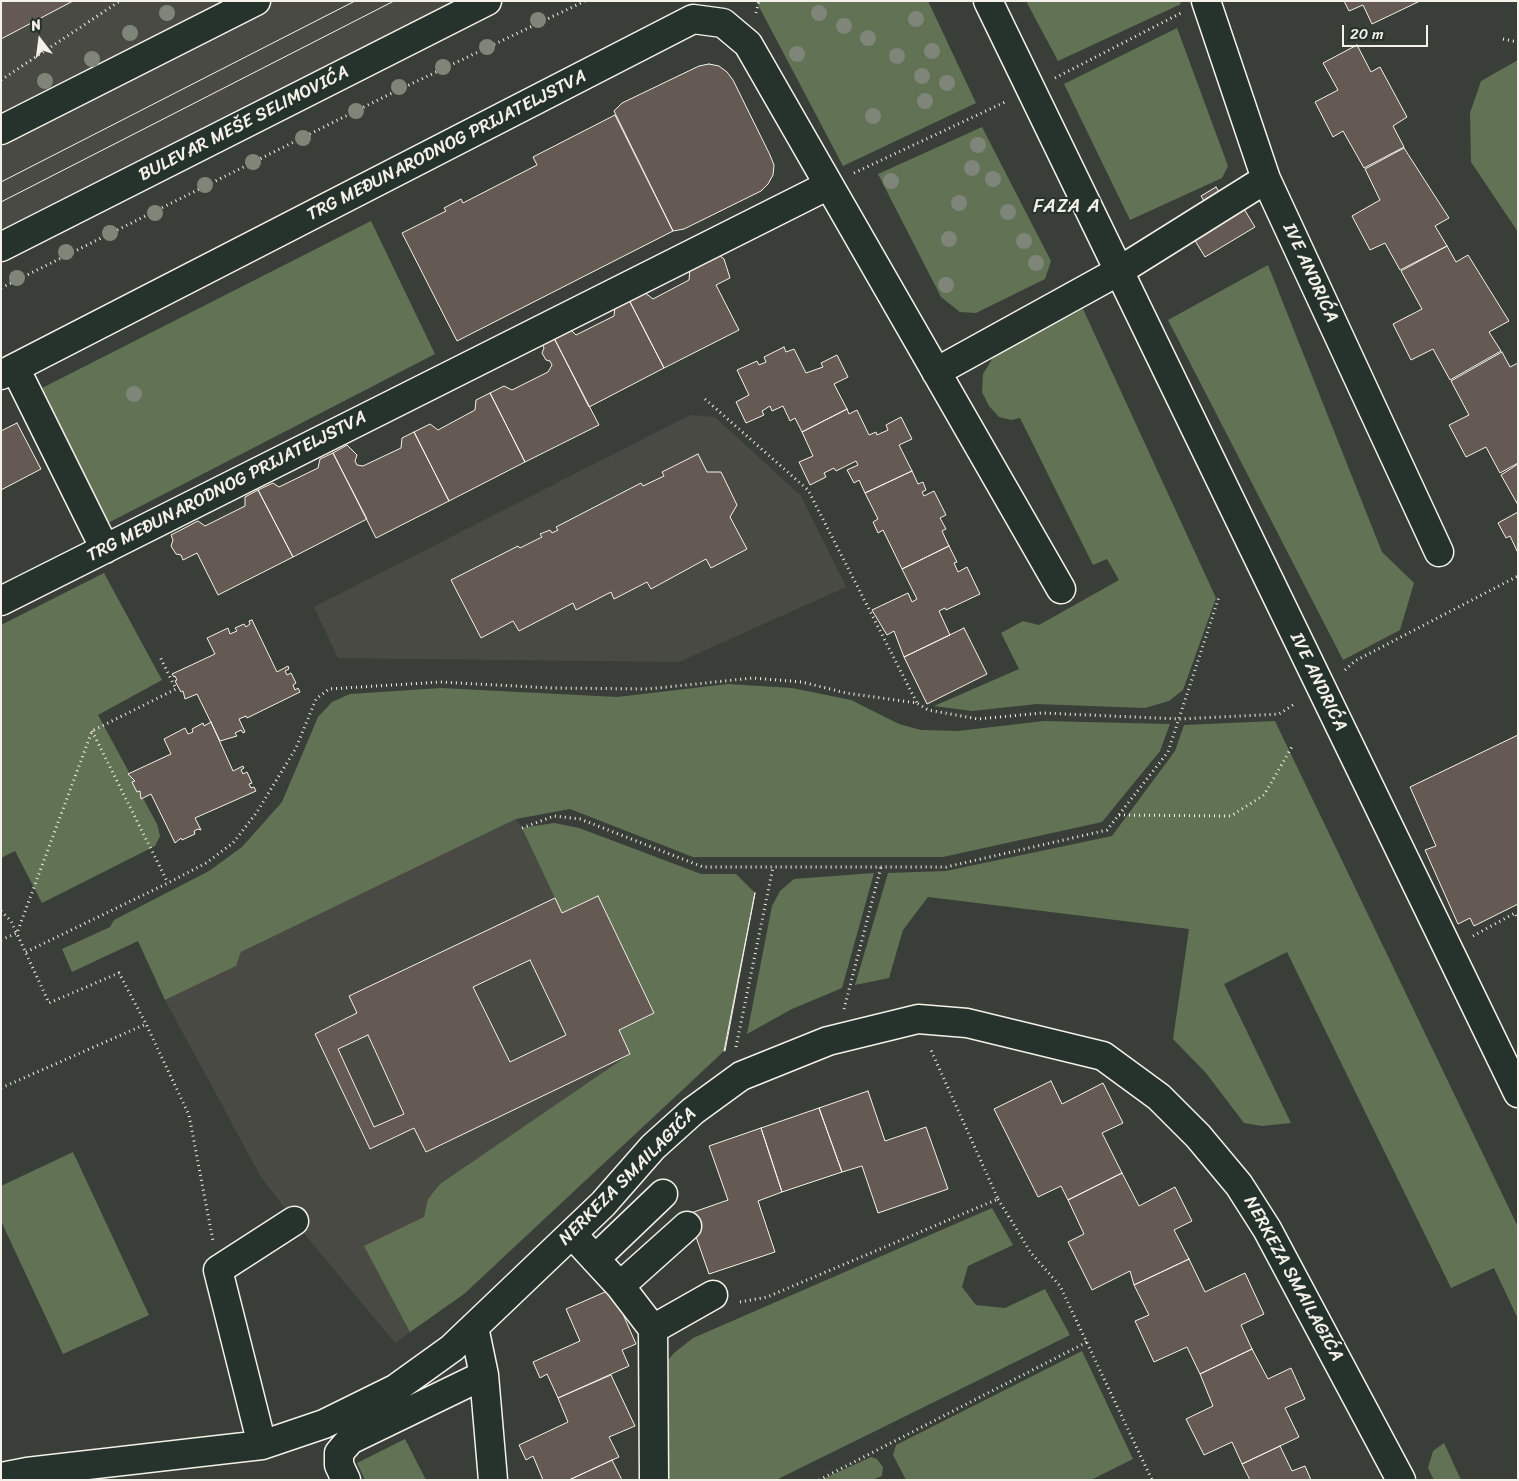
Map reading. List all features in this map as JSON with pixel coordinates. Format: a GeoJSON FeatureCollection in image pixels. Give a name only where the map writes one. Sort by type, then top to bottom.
{"type":"FeatureCollection","features":[{"type":"Feature","properties":{"kind":"main road"},"geometry":{"type":"LineString","coordinates":[[1,130],[256,1]]}},
{"type":"Feature","properties":{"kind":"main road","name":"BULEVAR MEŠE SELIMOVIĆA"},"geometry":{"type":"LineString","coordinates":[[1,247],[487,1]]}},
{"type":"Feature","properties":{"kind":"main road","name":"IVE ANDRIĆA"},"geometry":{"type":"LineString","coordinates":[[988,1],[1518,1092]]}},
{"type":"Feature","properties":{"kind":"main road","name":"IVE ANDRIĆA"},"geometry":{"type":"LineString","coordinates":[[1195,6],[1266,179],[1439,552]]}},
{"type":"Feature","properties":{"kind":"main road","name":"TRG MEĐUNARODNOG PRIJATELJSTVA"},"geometry":{"type":"LineString","coordinates":[[8,372],[694,19],[723,23],[748,44],[936,372]]}},
{"type":"Feature","properties":{"kind":"main road"},"geometry":{"type":"LineString","coordinates":[[1061,589],[936,372],[1119,270],[1266,179]]}},
{"type":"Feature","properties":{"kind":"main road","name":"TRG MEĐUNARODNOG PRIJATELJSTVA"},"geometry":{"type":"LineString","coordinates":[[1,601],[829,185]]}},
{"type":"Feature","properties":{"kind":"main road"},"geometry":{"type":"LineString","coordinates":[[8,372],[105,549]]}},
{"type":"Feature","properties":{"kind":"main road","name":"NERKEZA SMAILAGIĆA"},"geometry":{"type":"LineString","coordinates":[[1,1477],[116,1471],[262,1445],[324,1424],[395,1389],[452,1348],[603,1204],[653,1147],[693,1111],[741,1076],[828,1040],[918,1019],[967,1023],[1104,1056],[1159,1096],[1198,1136],[1239,1185],[1267,1229],[1401,1480]]}},
{"type":"Feature","properties":{"kind":"main road"},"geometry":{"type":"LineString","coordinates":[[595,1259],[663,1194]]}},
{"type":"Feature","properties":{"kind":"main road"},"geometry":{"type":"LineString","coordinates":[[262,1445],[218,1270],[294,1221]]}},
{"type":"Feature","properties":{"kind":"main road"},"geometry":{"type":"LineString","coordinates":[[620,1286],[688,1226]]}},
{"type":"Feature","properties":{"kind":"main road"},"geometry":{"type":"LineString","coordinates":[[572,1234],[620,1286],[653,1329],[654,1480]]}},
{"type":"Feature","properties":{"kind":"main road"},"geometry":{"type":"LineString","coordinates":[[653,1329],[713,1295]]}},
{"type":"Feature","properties":{"kind":"main road"},"geometry":{"type":"LineString","coordinates":[[474,1327],[484,1374],[493,1480]]}},
{"type":"Feature","properties":{"kind":"main road"},"geometry":{"type":"LineString","coordinates":[[346,1480],[339,1465],[339,1453],[350,1440],[484,1374]]}},
{"type":"Feature","properties":{"kind":"path"},"geometry":{"type":"LineString","coordinates":[[1,80],[120,1]]}},
{"type":"Feature","properties":{"kind":"path"},"geometry":{"type":"LineString","coordinates":[[1,288],[388,95],[585,1]]}},
{"type":"Feature","properties":{"kind":"path"},"geometry":{"type":"LineString","coordinates":[[829,185],[1031,90],[1195,6]]}},
{"type":"Feature","properties":{"kind":"path"},"geometry":{"type":"LineString","coordinates":[[1503,39],[1518,42]]}},
{"type":"Feature","properties":{"kind":"path"},"geometry":{"type":"LineString","coordinates":[[705,399],[808,490],[917,703]]}},
{"type":"Feature","properties":{"kind":"path"},"geometry":{"type":"LineString","coordinates":[[1339,675],[1355,661],[1518,576]]}},
{"type":"Feature","properties":{"kind":"path"},"geometry":{"type":"LineString","coordinates":[[522,828],[554,816],[580,819],[703,867],[946,867],[1107,830],[1168,752],[1219,597]]}},
{"type":"Feature","properties":{"kind":"path"},"geometry":{"type":"LineString","coordinates":[[1,940],[17,933],[92,731],[176,689],[159,655]]}},
{"type":"Feature","properties":{"kind":"path"},"geometry":{"type":"LineString","coordinates":[[26,952],[206,862],[233,843],[257,812],[296,748],[316,699],[329,689],[440,682],[552,688],[648,689],[753,678],[802,682],[846,693],[917,703],[928,710],[978,719],[1042,713],[1180,719],[1279,714],[1293,705]]}},
{"type":"Feature","properties":{"kind":"path"},"geometry":{"type":"LineString","coordinates":[[92,731],[168,882]]}},
{"type":"Feature","properties":{"kind":"path"},"geometry":{"type":"LineString","coordinates":[[1118,816],[1231,816],[1264,795],[1293,745]]}},
{"type":"Feature","properties":{"kind":"path"},"geometry":{"type":"LineString","coordinates":[[741,1076],[736,1051],[773,867]]}},
{"type":"Feature","properties":{"kind":"path"},"geometry":{"type":"LineString","coordinates":[[844,1011],[881,867]]}},
{"type":"Feature","properties":{"kind":"path"},"geometry":{"type":"LineString","coordinates":[[1,912],[11,921],[49,1003],[119,973],[146,1024],[189,1115],[218,1270]]}},
{"type":"Feature","properties":{"kind":"path"},"geometry":{"type":"LineString","coordinates":[[1472,937],[1515,913],[1518,919]]}},
{"type":"Feature","properties":{"kind":"path"},"geometry":{"type":"LineString","coordinates":[[1,1088],[146,1024]]}},
{"type":"Feature","properties":{"kind":"path"},"geometry":{"type":"LineString","coordinates":[[928,1043],[998,1199],[1031,1253],[1060,1286],[1152,1480]]}},
{"type":"Feature","properties":{"kind":"path"},"geometry":{"type":"LineString","coordinates":[[713,1295],[738,1302],[767,1297],[998,1199]]}},
{"type":"Feature","properties":{"kind":"path"},"geometry":{"type":"LineString","coordinates":[[819,1480],[1087,1342]]}},
{"type":"Feature","properties":{"kind":"shaded area"},"geometry":{"type":"Polygon","coordinates":[[[1,1],[490,1],[1,243],[1,1]]]}},
{"type":"Feature","properties":{"kind":"shaded area"},"geometry":{"type":"Polygon","coordinates":[[[690,415],[715,417],[801,496],[846,587],[679,662],[338,658],[314,607],[690,415]]]}},
{"type":"Feature","properties":{"kind":"shaded area"},"geometry":{"type":"Polygon","coordinates":[[[516,819],[522,828],[554,823],[579,828],[701,874],[736,874],[755,893],[724,1051],[464,1294],[395,1343],[302,1231],[261,1177],[165,1000],[236,966],[241,952],[516,819]]]}},
{"type":"Feature","properties":{"kind":"green space"},"geometry":{"type":"Polygon","coordinates":[[[756,1],[928,1],[976,103],[843,166],[756,1]]]}},
{"type":"Feature","properties":{"kind":"green space"},"geometry":{"type":"Polygon","coordinates":[[[1026,1],[1180,1],[1181,4],[1058,61],[1026,1]]]}},
{"type":"Feature","properties":{"kind":"green space"},"geometry":{"type":"Polygon","coordinates":[[[1177,28],[1228,166],[1222,178],[1130,220],[1064,84],[1177,28]]]}},
{"type":"Feature","properties":{"kind":"green space"},"geometry":{"type":"Polygon","coordinates":[[[1518,60],[1518,232],[1471,162],[1470,113],[1481,81],[1518,60]]]}},
{"type":"Feature","properties":{"kind":"green space"},"geometry":{"type":"Polygon","coordinates":[[[982,127],[1051,261],[1045,279],[976,313],[960,312],[941,297],[878,174],[982,127]]]}},
{"type":"Feature","properties":{"kind":"green space"},"geometry":{"type":"Polygon","coordinates":[[[371,221],[435,354],[108,523],[42,388],[371,221]]]}},
{"type":"Feature","properties":{"kind":"green space"},"geometry":{"type":"Polygon","coordinates":[[[1268,265],[1382,552],[1414,583],[1400,630],[1343,660],[1168,320],[1268,265]]]}},
{"type":"Feature","properties":{"kind":"green space"},"geometry":{"type":"Polygon","coordinates":[[[1083,309],[1216,598],[1183,690],[1169,701],[1145,708],[1037,704],[972,711],[934,706],[1019,669],[1001,633],[1023,621],[1039,625],[1119,580],[1107,559],[1093,565],[1020,418],[1011,420],[999,417],[989,406],[982,392],[983,374],[994,356],[1083,309]]]}},
{"type":"Feature","properties":{"kind":"green space"},"geometry":{"type":"Polygon","coordinates":[[[104,573],[162,680],[98,715],[157,824],[160,836],[155,846],[42,903],[15,851],[1,858],[1,625],[104,573]]]}},
{"type":"Feature","properties":{"kind":"green space"},"geometry":{"type":"Polygon","coordinates":[[[728,684],[792,688],[851,700],[899,724],[921,730],[958,731],[1044,721],[1170,724],[1160,751],[1102,822],[943,857],[693,857],[570,809],[516,819],[241,952],[236,966],[165,1000],[138,941],[72,972],[62,949],[110,927],[114,920],[209,871],[242,847],[282,802],[318,717],[332,702],[350,694],[441,688],[617,697],[728,684]]]}},
{"type":"Feature","properties":{"kind":"green space"},"geometry":{"type":"Polygon","coordinates":[[[1275,721],[1518,1227],[1518,1319],[1494,1268],[1451,1288],[1287,952],[1224,984],[1291,1123],[1262,1126],[1244,1123],[1206,1073],[1173,1039],[1189,929],[928,897],[903,930],[889,978],[855,985],[888,873],[946,871],[1112,836],[1175,751],[1184,725],[1275,721]]]}},
{"type":"Feature","properties":{"kind":"green space"},"geometry":{"type":"Polygon","coordinates":[[[554,823],[579,828],[701,874],[736,874],[755,893],[724,1051],[464,1294],[410,1332],[364,1246],[424,1217],[428,1199],[440,1184],[630,1054],[619,1030],[654,1013],[598,896],[562,913],[522,828],[554,823]]]}},
{"type":"Feature","properties":{"kind":"green space"},"geometry":{"type":"Polygon","coordinates":[[[874,873],[842,988],[792,1009],[747,1034],[772,906],[780,891],[794,879],[874,873]]]}},
{"type":"Feature","properties":{"kind":"green space"},"geometry":{"type":"Polygon","coordinates":[[[73,1152],[149,1315],[63,1354],[1,1221],[1,1186],[73,1152]]]}},
{"type":"Feature","properties":{"kind":"green space"},"geometry":{"type":"Polygon","coordinates":[[[992,1208],[1013,1245],[968,1266],[962,1287],[976,1305],[1005,1308],[1045,1289],[1070,1335],[776,1480],[665,1480],[658,1372],[674,1353],[693,1338],[992,1208]]]}},
{"type":"Feature","properties":{"kind":"green space"},"geometry":{"type":"Polygon","coordinates":[[[1082,1351],[1133,1459],[1091,1480],[906,1480],[893,1455],[896,1445],[1082,1351]]]}},
{"type":"Feature","properties":{"kind":"green space"},"geometry":{"type":"Polygon","coordinates":[[[405,1439],[426,1480],[365,1480],[357,1463],[405,1439]]]}},
{"type":"Feature","properties":{"kind":"green space"},"geometry":{"type":"Polygon","coordinates":[[[1444,1443],[1461,1480],[1434,1480],[1428,1468],[1433,1451],[1444,1443]]]}},
{"type":"Feature","properties":{"kind":"green space"},"geometry":{"type":"Polygon","coordinates":[[[871,1457],[877,1459],[883,1467],[882,1476],[872,1480],[821,1480],[871,1457]]]}},
{"type":"Feature","properties":{"kind":"building"},"geometry":{"type":"Polygon","coordinates":[[[1,1],[73,1],[1,39],[1,1]]]}},
{"type":"Feature","properties":{"kind":"building"},"geometry":{"type":"Polygon","coordinates":[[[1344,1],[1420,1],[1372,24],[1363,5],[1349,11],[1344,1]]]}},
{"type":"Feature","properties":{"kind":"building"},"geometry":{"type":"Polygon","coordinates":[[[1357,45],[1371,72],[1380,67],[1407,117],[1393,126],[1404,147],[1364,168],[1343,131],[1333,137],[1315,102],[1338,90],[1323,63],[1357,45]]]}},
{"type":"Feature","properties":{"kind":"building"},"geometry":{"type":"Polygon","coordinates":[[[709,64],[719,66],[733,80],[770,155],[774,165],[773,175],[761,191],[684,229],[673,231],[614,111],[622,103],[699,66],[709,64]]]}},
{"type":"Feature","properties":{"kind":"building"},"geometry":{"type":"Polygon","coordinates":[[[615,115],[673,231],[457,341],[402,233],[446,211],[444,208],[461,199],[463,203],[537,165],[533,157],[615,115]]]}},
{"type":"Feature","properties":{"kind":"building"},"geometry":{"type":"Polygon","coordinates":[[[1404,148],[1449,218],[1435,226],[1447,246],[1400,270],[1385,243],[1370,250],[1352,216],[1380,200],[1365,169],[1404,148]]]}},
{"type":"Feature","properties":{"kind":"building"},"geometry":{"type":"Polygon","coordinates":[[[1216,187],[1223,198],[1208,207],[1201,196],[1216,187]]]}},
{"type":"Feature","properties":{"kind":"building"},"geometry":{"type":"Polygon","coordinates":[[[1241,204],[1255,227],[1205,257],[1191,234],[1241,204]]]}},
{"type":"Feature","properties":{"kind":"building"},"geometry":{"type":"Polygon","coordinates":[[[1447,246],[1456,262],[1468,255],[1509,321],[1489,332],[1501,351],[1450,380],[1433,349],[1411,360],[1393,324],[1422,309],[1401,271],[1447,246]]]}},
{"type":"Feature","properties":{"kind":"building"},"geometry":{"type":"Polygon","coordinates":[[[718,254],[724,259],[730,278],[716,285],[739,330],[664,368],[629,300],[644,292],[653,299],[689,280],[690,268],[718,254]]]}},
{"type":"Feature","properties":{"kind":"building"},"geometry":{"type":"Polygon","coordinates":[[[629,300],[664,368],[589,407],[554,338],[570,329],[576,335],[614,316],[615,306],[629,300]]]}},
{"type":"Feature","properties":{"kind":"building"},"geometry":{"type":"Polygon","coordinates":[[[554,338],[599,425],[525,462],[490,393],[504,386],[512,390],[548,372],[552,365],[542,353],[544,348],[542,344],[554,338]]]}},
{"type":"Feature","properties":{"kind":"building"},"geometry":{"type":"Polygon","coordinates":[[[784,347],[786,352],[794,349],[806,373],[823,367],[821,363],[837,355],[848,377],[834,384],[847,409],[802,432],[795,418],[790,421],[783,406],[772,411],[770,406],[762,411],[764,415],[746,423],[736,402],[749,395],[737,370],[757,361],[759,365],[766,362],[764,357],[784,347]]]}},
{"type":"Feature","properties":{"kind":"building"},"geometry":{"type":"Polygon","coordinates":[[[1502,352],[1510,367],[1518,363],[1518,463],[1500,473],[1486,447],[1466,457],[1449,425],[1469,415],[1451,381],[1502,352]]]}},
{"type":"Feature","properties":{"kind":"building"},"geometry":{"type":"Polygon","coordinates":[[[490,393],[525,462],[449,501],[414,432],[430,424],[438,430],[475,410],[476,400],[490,393]]]}},
{"type":"Feature","properties":{"kind":"building"},"geometry":{"type":"Polygon","coordinates":[[[847,409],[849,414],[857,410],[869,435],[876,432],[877,435],[888,430],[886,425],[901,417],[912,439],[899,445],[912,471],[865,493],[859,480],[854,483],[847,470],[858,465],[856,461],[836,471],[834,468],[824,473],[826,477],[810,485],[799,462],[813,456],[802,432],[847,409]]]}},
{"type":"Feature","properties":{"kind":"building"},"geometry":{"type":"Polygon","coordinates":[[[17,423],[41,469],[1,490],[1,431],[17,423]]]}},
{"type":"Feature","properties":{"kind":"building"},"geometry":{"type":"Polygon","coordinates":[[[414,432],[449,501],[376,538],[333,453],[347,445],[357,455],[355,461],[357,465],[363,466],[401,448],[402,438],[414,432]]]}},
{"type":"Feature","properties":{"kind":"building"},"geometry":{"type":"Polygon","coordinates":[[[333,453],[367,519],[293,557],[258,490],[273,483],[279,487],[318,468],[320,459],[333,453]]]}},
{"type":"Feature","properties":{"kind":"building"},"geometry":{"type":"Polygon","coordinates":[[[698,454],[707,472],[721,472],[737,505],[730,517],[747,549],[711,568],[706,559],[651,589],[647,582],[614,599],[611,592],[576,610],[573,603],[519,631],[513,621],[481,638],[451,580],[518,546],[520,548],[542,537],[540,534],[550,530],[552,533],[558,530],[556,527],[641,483],[643,486],[664,476],[662,472],[698,454]]]}},
{"type":"Feature","properties":{"kind":"building"},"geometry":{"type":"Polygon","coordinates":[[[1518,464],[1518,505],[1501,475],[1518,464]]]}},
{"type":"Feature","properties":{"kind":"building"},"geometry":{"type":"Polygon","coordinates":[[[912,471],[918,484],[923,482],[926,490],[922,492],[924,496],[934,491],[946,515],[940,518],[946,529],[942,531],[949,546],[902,569],[883,530],[878,533],[873,522],[878,519],[865,493],[912,471]]]}},
{"type":"Feature","properties":{"kind":"building"},"geometry":{"type":"Polygon","coordinates":[[[258,490],[293,557],[218,595],[197,553],[183,560],[181,555],[176,554],[171,546],[173,540],[171,535],[198,521],[205,526],[245,506],[245,497],[258,490]]]}},
{"type":"Feature","properties":{"kind":"building"},"geometry":{"type":"Polygon","coordinates":[[[1518,512],[1518,553],[1510,536],[1506,538],[1498,523],[1518,512]]]}},
{"type":"Feature","properties":{"kind":"building"},"geometry":{"type":"Polygon","coordinates":[[[949,546],[957,562],[954,563],[958,572],[967,567],[980,594],[946,610],[945,608],[939,611],[950,635],[904,657],[894,631],[887,635],[872,610],[908,593],[912,602],[917,599],[902,569],[949,546]]]}},
{"type":"Feature","properties":{"kind":"building"},"geometry":{"type":"Polygon","coordinates":[[[252,620],[277,672],[288,666],[289,669],[285,671],[287,675],[291,673],[296,683],[293,685],[295,690],[298,688],[300,692],[247,718],[246,716],[239,719],[245,732],[243,733],[241,730],[235,733],[237,736],[220,741],[197,694],[185,699],[183,691],[181,692],[175,681],[177,680],[175,676],[172,674],[215,654],[207,638],[228,628],[230,634],[237,631],[235,628],[244,624],[246,627],[250,624],[249,621],[252,620]]]}},
{"type":"Feature","properties":{"kind":"building"},"geometry":{"type":"Polygon","coordinates":[[[964,628],[987,674],[927,704],[904,657],[964,628]]]}},
{"type":"Feature","properties":{"kind":"building"},"geometry":{"type":"Polygon","coordinates":[[[211,722],[233,771],[243,766],[244,768],[241,770],[243,774],[247,772],[252,783],[249,784],[256,791],[195,818],[201,830],[194,831],[195,834],[182,840],[181,838],[175,843],[151,794],[141,799],[140,791],[137,792],[132,782],[135,781],[128,774],[171,754],[164,739],[185,728],[188,734],[193,732],[192,729],[203,723],[204,726],[211,722]]]}},
{"type":"Feature","properties":{"kind":"building"},"geometry":{"type":"Polygon","coordinates":[[[1518,735],[1518,904],[1474,926],[1470,918],[1458,924],[1425,850],[1436,846],[1410,787],[1518,735]]]}},
{"type":"Feature","properties":{"kind":"building"},"geometry":{"type":"Polygon","coordinates":[[[755,893],[725,1051],[724,1051],[755,893]]]}},
{"type":"Feature","properties":{"kind":"building"},"geometry":{"type":"Polygon","coordinates":[[[598,896],[654,1013],[619,1030],[630,1054],[426,1152],[414,1128],[370,1149],[315,1034],[357,1013],[349,996],[555,898],[562,913],[598,896]],[[530,960],[473,987],[510,1062],[566,1035],[530,960]],[[368,1035],[338,1049],[374,1127],[404,1114],[368,1035]]]}},
{"type":"Feature","properties":{"kind":"building"},"geometry":{"type":"Polygon","coordinates":[[[1051,1081],[1062,1104],[1103,1083],[1123,1123],[1102,1133],[1122,1173],[1068,1200],[1061,1186],[1038,1197],[994,1109],[1051,1081]]]}},
{"type":"Feature","properties":{"kind":"building"},"geometry":{"type":"Polygon","coordinates":[[[868,1091],[885,1141],[926,1127],[948,1189],[878,1213],[862,1166],[842,1172],[819,1108],[868,1091]]]}},
{"type":"Feature","properties":{"kind":"building"},"geometry":{"type":"Polygon","coordinates":[[[819,1108],[842,1172],[782,1192],[761,1128],[819,1108]]]}},
{"type":"Feature","properties":{"kind":"building"},"geometry":{"type":"Polygon","coordinates":[[[761,1128],[782,1192],[758,1201],[775,1252],[709,1274],[688,1214],[728,1200],[709,1146],[761,1128]]]}},
{"type":"Feature","properties":{"kind":"building"},"geometry":{"type":"Polygon","coordinates":[[[1122,1173],[1139,1206],[1175,1187],[1192,1221],[1174,1230],[1189,1259],[1134,1285],[1130,1271],[1092,1290],[1068,1242],[1084,1234],[1068,1200],[1122,1173]]]}},
{"type":"Feature","properties":{"kind":"building"},"geometry":{"type":"Polygon","coordinates":[[[1189,1259],[1205,1292],[1245,1273],[1264,1314],[1241,1325],[1252,1349],[1200,1374],[1187,1347],[1154,1362],[1135,1321],[1149,1315],[1134,1285],[1189,1259]]]}},
{"type":"Feature","properties":{"kind":"building"},"geometry":{"type":"Polygon","coordinates":[[[612,1289],[636,1344],[622,1350],[629,1366],[558,1398],[547,1374],[540,1378],[533,1362],[580,1341],[566,1309],[612,1289]]]}},
{"type":"Feature","properties":{"kind":"building"},"geometry":{"type":"Polygon","coordinates":[[[1252,1349],[1268,1379],[1291,1368],[1305,1399],[1285,1408],[1299,1437],[1242,1464],[1232,1442],[1204,1455],[1186,1419],[1213,1406],[1200,1374],[1252,1349]]]}},
{"type":"Feature","properties":{"kind":"building"},"geometry":{"type":"Polygon","coordinates":[[[611,1375],[635,1426],[609,1437],[619,1457],[569,1480],[543,1480],[533,1456],[526,1460],[519,1445],[568,1422],[558,1398],[611,1375]]]}},
{"type":"Feature","properties":{"kind":"building"},"geometry":{"type":"Polygon","coordinates":[[[1280,1446],[1292,1471],[1305,1466],[1311,1480],[1250,1480],[1242,1464],[1280,1446]]]}},
{"type":"Feature","properties":{"kind":"building"},"geometry":{"type":"Polygon","coordinates":[[[612,1460],[622,1480],[569,1480],[612,1460]]]}},
{"type":"Feature","properties":{"kind":"tram line"},"geometry":{"type":"LineString","coordinates":[[1,182],[355,1]]}},
{"type":"Feature","properties":{"kind":"tram line"},"geometry":{"type":"LineString","coordinates":[[1,202],[394,1]]}},
{"type":"Feature","properties":{"kind":"district","name":"FAZA A"},"geometry":{"type":"Point","coordinates":[1067,207]}}]}
